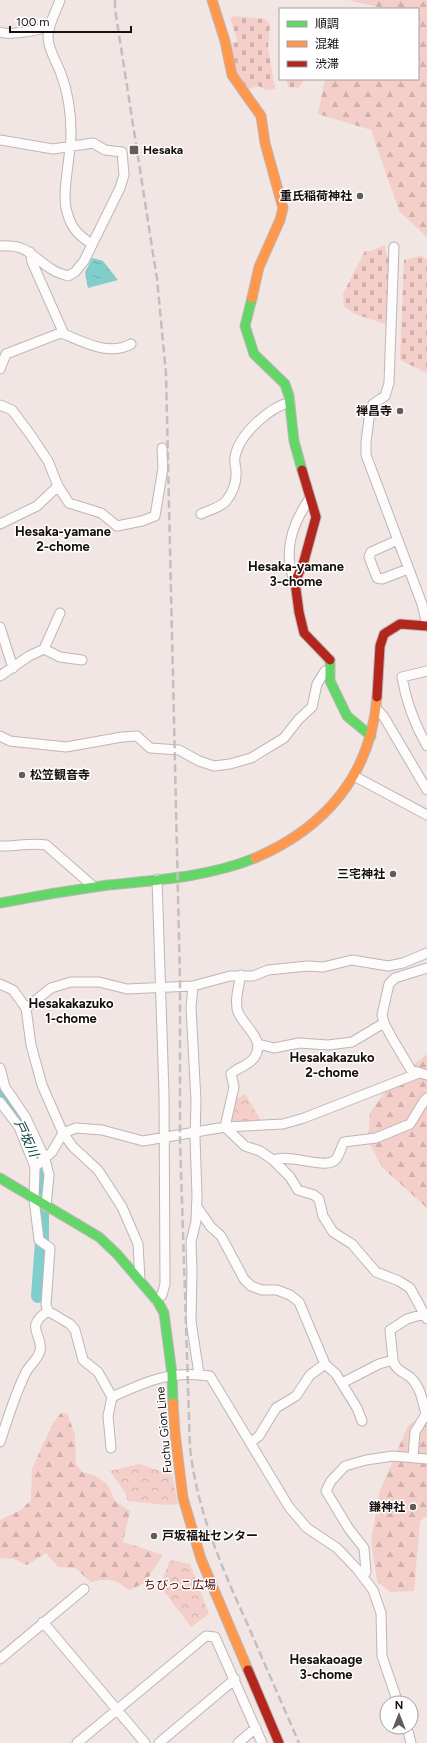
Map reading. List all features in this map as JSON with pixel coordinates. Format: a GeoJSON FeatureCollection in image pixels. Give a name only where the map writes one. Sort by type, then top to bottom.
{"type":"FeatureCollection","features":[{"type":"Feature","properties":{"kind":"street"},"geometry":{"type":"LineString","coordinates":[[60,0],[50,26],[48,38],[51,51],[61,73],[68,97],[71,133],[65,199],[66,212],[78,236],[92,244]]}},
{"type":"Feature","properties":{"kind":"street"},"geometry":{"type":"LineString","coordinates":[[212,0],[225,41],[232,75],[241,90],[261,116],[265,143],[283,208],[280,220],[259,267],[245,326],[254,354],[285,384],[290,402],[294,441],[316,518],[304,561],[295,582]]}},
{"type":"Feature","properties":{"kind":"street"},"geometry":{"type":"LineString","coordinates":[[0,32],[4,34],[18,33],[50,26]]}},
{"type":"Feature","properties":{"kind":"street"},"geometry":{"type":"LineString","coordinates":[[0,140],[53,149],[93,143],[105,150],[122,152],[123,182],[92,244],[75,272],[68,276],[54,270],[30,252],[17,246],[0,246]]}},
{"type":"Feature","properties":{"kind":"street"},"geometry":{"type":"LineString","coordinates":[[0,902],[94,887],[208,873],[243,862],[278,847],[312,825],[333,804],[354,776],[371,736],[376,708],[380,646],[384,634],[400,624],[427,625],[422,604],[366,455],[366,442],[370,412],[373,404],[385,396],[389,383],[394,247]]}},
{"type":"Feature","properties":{"kind":"street"},"geometry":{"type":"LineString","coordinates":[[30,252],[32,262],[64,334],[92,346],[114,350],[123,349],[131,344]]}},
{"type":"Feature","properties":{"kind":"street"},"geometry":{"type":"LineString","coordinates":[[0,369],[6,354],[63,332]]}},
{"type":"Feature","properties":{"kind":"street"},"geometry":{"type":"LineString","coordinates":[[201,514],[220,506],[226,501],[232,491],[236,473],[234,463],[235,454],[246,433],[256,422],[282,404],[290,402]]}},
{"type":"Feature","properties":{"kind":"street"},"geometry":{"type":"LineString","coordinates":[[0,405],[12,410],[30,434],[48,461],[58,486],[69,503],[101,513],[113,524],[124,526],[155,516],[163,468],[162,448]]}},
{"type":"Feature","properties":{"kind":"street"},"geometry":{"type":"LineString","coordinates":[[0,524],[37,506],[58,486]]}},
{"type":"Feature","properties":{"kind":"street"},"geometry":{"type":"LineString","coordinates":[[310,498],[301,510],[291,534],[288,551],[304,633],[330,660],[330,681],[347,716],[371,736]]}},
{"type":"Feature","properties":{"kind":"street"},"geometry":{"type":"LineString","coordinates":[[398,540],[371,552],[369,557],[377,578],[382,579],[408,569]]}},
{"type":"Feature","properties":{"kind":"street"},"geometry":{"type":"LineString","coordinates":[[0,676],[29,656],[44,649],[60,613]]}},
{"type":"Feature","properties":{"kind":"street"},"geometry":{"type":"LineString","coordinates":[[0,627],[13,668]]}},
{"type":"Feature","properties":{"kind":"street"},"geometry":{"type":"LineString","coordinates":[[44,649],[60,657],[82,660]]}},
{"type":"Feature","properties":{"kind":"street"},"geometry":{"type":"LineString","coordinates":[[0,736],[10,741],[66,747],[122,736],[137,736],[150,748],[179,750],[208,765],[230,764],[250,758],[284,738],[299,719],[312,707],[317,684],[321,675],[325,671],[330,671]]}},
{"type":"Feature","properties":{"kind":"street"},"geometry":{"type":"LineString","coordinates":[[427,671],[402,677],[404,692],[416,725],[427,746]]}},
{"type":"Feature","properties":{"kind":"street"},"geometry":{"type":"LineString","coordinates":[[376,708],[384,717],[427,790]]}},
{"type":"Feature","properties":{"kind":"street"},"geometry":{"type":"LineString","coordinates":[[354,776],[427,815]]}},
{"type":"Feature","properties":{"kind":"street"},"geometry":{"type":"LineString","coordinates":[[0,846],[10,847],[37,844],[46,846],[94,887]]}},
{"type":"Feature","properties":{"kind":"street"},"geometry":{"type":"LineString","coordinates":[[156,1300],[162,1295],[165,1284],[163,1138],[164,1094],[157,880]]}},
{"type":"Feature","properties":{"kind":"street"},"geometry":{"type":"LineString","coordinates":[[26,1008],[51,988],[71,982],[99,982],[127,989],[193,986],[230,976],[253,976],[268,970],[308,966],[323,967],[352,960],[388,966],[403,963],[427,953]]}},
{"type":"Feature","properties":{"kind":"street"},"geometry":{"type":"LineString","coordinates":[[423,1074],[411,1070],[384,1023],[383,1006],[389,984],[395,978],[427,968]]}},
{"type":"Feature","properties":{"kind":"street"},"geometry":{"type":"LineString","coordinates":[[225,1127],[234,1087],[231,1074],[236,1069],[247,1065],[255,1057],[258,1044],[253,1034],[237,1012],[237,1000],[241,975]]}},
{"type":"Feature","properties":{"kind":"street"},"geometry":{"type":"LineString","coordinates":[[0,984],[12,990],[26,1008],[31,1045],[40,1078],[63,1133],[72,1147],[98,1170],[122,1207],[138,1244],[140,1280]]}},
{"type":"Feature","properties":{"kind":"street"},"geometry":{"type":"LineString","coordinates":[[193,986],[190,1007],[196,1102],[196,1221],[191,1242],[192,1271],[190,1321],[199,1374]]}},
{"type":"Feature","properties":{"kind":"street"},"geometry":{"type":"LineString","coordinates":[[258,1044],[274,1048],[299,1043],[328,1045],[352,1042],[384,1023]]}},
{"type":"Feature","properties":{"kind":"street"},"geometry":{"type":"LineString","coordinates":[[0,1068],[5,1087],[25,1116],[45,1158],[49,1175],[46,1206]]}},
{"type":"Feature","properties":{"kind":"street"},"geometry":{"type":"LineString","coordinates":[[35,1167],[52,1152],[63,1133],[76,1128],[102,1130],[142,1141],[225,1127],[283,1124],[304,1118],[423,1074]]}},
{"type":"Feature","properties":{"kind":"street"},"geometry":{"type":"LineString","coordinates":[[273,1160],[281,1157],[289,1157],[321,1164],[329,1163],[337,1158],[344,1142],[376,1138],[410,1124],[427,1098]]}},
{"type":"Feature","properties":{"kind":"street"},"geometry":{"type":"LineString","coordinates":[[0,1102],[19,1126],[35,1167],[34,1199],[39,1240],[50,1248],[49,1281],[46,1305],[48,1311],[55,1316],[62,1318],[73,1327],[83,1360],[98,1372],[112,1397],[108,1416],[111,1448]]}},
{"type":"Feature","properties":{"kind":"street"},"geometry":{"type":"LineString","coordinates":[[225,1127],[245,1146],[260,1151],[273,1160],[290,1177],[298,1190],[314,1195],[319,1199],[323,1216],[333,1232],[352,1244],[376,1272],[390,1277],[410,1288],[426,1317],[407,1319],[390,1330],[393,1360],[398,1371],[409,1377],[419,1389],[426,1414],[415,1432],[413,1458]]}},
{"type":"Feature","properties":{"kind":"street","name":"Fuchu Gion Line"},"geometry":{"type":"LineString","coordinates":[[0,1178],[99,1237],[117,1254],[140,1280],[164,1313],[167,1325],[177,1447],[183,1498],[191,1530],[200,1559],[279,1743]]}},
{"type":"Feature","properties":{"kind":"street"},"geometry":{"type":"LineString","coordinates":[[196,1207],[202,1212],[211,1227],[221,1236],[244,1279],[251,1286],[262,1290],[277,1290],[290,1295],[299,1302],[325,1364],[336,1374],[342,1383],[357,1408],[362,1422]]}},
{"type":"Feature","properties":{"kind":"street"},"geometry":{"type":"LineString","coordinates":[[0,1442],[27,1370],[40,1353],[41,1346],[36,1334],[36,1322],[48,1311]]}},
{"type":"Feature","properties":{"kind":"street"},"geometry":{"type":"LineString","coordinates":[[342,1383],[373,1367],[393,1360]]}},
{"type":"Feature","properties":{"kind":"street"},"geometry":{"type":"LineString","coordinates":[[251,1442],[259,1436],[276,1408],[296,1396],[310,1375],[325,1364]]}},
{"type":"Feature","properties":{"kind":"street"},"geometry":{"type":"LineString","coordinates":[[112,1397],[136,1386],[172,1374],[199,1374],[210,1376],[289,1507],[307,1528],[337,1548],[374,1590],[381,1613],[382,1656],[395,1695]]}},
{"type":"Feature","properties":{"kind":"street"},"geometry":{"type":"LineString","coordinates":[[363,1576],[366,1572],[364,1548],[348,1529],[326,1492],[331,1481],[345,1466],[366,1460],[393,1456],[427,1460]]}},
{"type":"Feature","properties":{"kind":"street"},"geometry":{"type":"LineString","coordinates":[[0,1659],[84,1589]]}},
{"type":"Feature","properties":{"kind":"street"},"geometry":{"type":"LineString","coordinates":[[43,1622],[145,1743]]}},
{"type":"Feature","properties":{"kind":"street"},"geometry":{"type":"LineString","coordinates":[[77,1743],[206,1636],[215,1638],[235,1679],[262,1743]]}},
{"type":"Feature","properties":{"kind":"street"},"geometry":{"type":"LineString","coordinates":[[159,1743],[235,1679]]}},
{"type":"Feature","properties":{"kind":"street"},"geometry":{"type":"LineString","coordinates":[[238,1743],[256,1728]]}},
{"type":"Feature","properties":{"kind":"green space"},"geometry":{"type":"Polygon","coordinates":[[[349,0],[427,0],[427,237],[399,211],[371,130],[318,114],[325,80],[419,80],[419,8],[382,8],[349,0]]]}},
{"type":"Feature","properties":{"kind":"green space"},"geometry":{"type":"Polygon","coordinates":[[[235,16],[265,19],[270,24],[268,48],[275,89],[265,90],[259,86],[245,90],[240,85],[230,43],[238,42],[230,18],[235,16]]]}},
{"type":"Feature","properties":{"kind":"green space"},"geometry":{"type":"Polygon","coordinates":[[[286,80],[303,80],[299,88],[288,87],[286,80]]]}},
{"type":"Feature","properties":{"kind":"green space"},"geometry":{"type":"Polygon","coordinates":[[[385,245],[386,253],[391,261],[388,317],[385,324],[355,314],[344,306],[343,294],[365,251],[371,251],[385,245]]]}},
{"type":"Feature","properties":{"kind":"green space"},"geometry":{"type":"Polygon","coordinates":[[[421,256],[427,259],[427,373],[400,360],[404,260],[421,256]]]}},
{"type":"Feature","properties":{"kind":"green space"},"geometry":{"type":"Polygon","coordinates":[[[427,1054],[427,1208],[382,1167],[368,1141],[370,1113],[391,1083],[427,1054]]]}},
{"type":"Feature","properties":{"kind":"green space"},"geometry":{"type":"Polygon","coordinates":[[[245,1094],[262,1122],[232,1124],[230,1121],[236,1099],[245,1094]]]}},
{"type":"Feature","properties":{"kind":"green space"},"geometry":{"type":"Polygon","coordinates":[[[427,1411],[427,1516],[420,1521],[414,1591],[390,1592],[377,1581],[371,1542],[379,1493],[408,1426],[427,1411]]]}},
{"type":"Feature","properties":{"kind":"green space"},"geometry":{"type":"Polygon","coordinates":[[[61,1413],[67,1413],[75,1435],[76,1465],[82,1472],[96,1476],[107,1484],[115,1501],[130,1511],[123,1542],[163,1555],[145,1583],[129,1590],[112,1580],[91,1582],[75,1568],[58,1567],[46,1553],[27,1565],[14,1559],[0,1558],[0,1520],[21,1510],[31,1500],[32,1469],[53,1423],[61,1413]]]}},
{"type":"Feature","properties":{"kind":"green space"},"geometry":{"type":"Polygon","coordinates":[[[139,1464],[172,1475],[178,1504],[168,1505],[128,1501],[125,1492],[110,1471],[139,1464]]]}},
{"type":"Feature","properties":{"kind":"green space","name":"ちびっこ広場"},"geometry":{"type":"Polygon","coordinates":[[[170,1560],[190,1564],[209,1614],[191,1627],[160,1586],[170,1560]]]}},
{"type":"Feature","properties":{"kind":"water"},"geometry":{"type":"Polygon","coordinates":[[[92,258],[103,261],[118,280],[88,288],[85,273],[92,258]]]}},
{"type":"Feature","properties":{"kind":"waterway","name":"戸坂川"},"geometry":{"type":"LineString","coordinates":[[0,1091],[17,1116],[35,1152],[40,1168],[40,1190]]}},
{"type":"Feature","properties":{"kind":"waterway","name":"戸坂川"},"geometry":{"type":"LineString","coordinates":[[38,1296],[42,1242],[42,1213]]}},
{"type":"Feature","properties":{"kind":"railway"},"geometry":{"type":"LineString","coordinates":[[115,0],[115,9],[157,279],[166,374],[180,981],[180,1140],[190,1448],[193,1471],[204,1516],[219,1559],[299,1743]]}},
{"type":"Feature","properties":{"kind":"traffic: fast"},"geometry":{"type":"LineString","coordinates":[[252,298],[245,326],[254,354],[285,384],[289,396],[294,441],[302,470]]}},
{"type":"Feature","properties":{"kind":"traffic: fast"},"geometry":{"type":"LineString","coordinates":[[330,660],[330,681],[347,716],[371,736]]}},
{"type":"Feature","properties":{"kind":"traffic: fast"},"geometry":{"type":"LineString","coordinates":[[0,903],[94,887],[201,874],[219,870],[255,858]]}},
{"type":"Feature","properties":{"kind":"traffic: fast"},"geometry":{"type":"LineString","coordinates":[[0,1178],[99,1237],[117,1254],[158,1302],[164,1313],[172,1374],[173,1403]]}},
{"type":"Feature","properties":{"kind":"traffic: slow"},"geometry":{"type":"LineString","coordinates":[[212,0],[225,41],[232,75],[261,116],[265,143],[283,208],[280,220],[259,267],[252,298]]}},
{"type":"Feature","properties":{"kind":"traffic: slow"},"geometry":{"type":"LineString","coordinates":[[255,858],[280,846],[303,831],[323,814],[340,796],[354,774],[365,751],[373,725],[377,697]]}},
{"type":"Feature","properties":{"kind":"traffic: slow"},"geometry":{"type":"LineString","coordinates":[[173,1403],[183,1498],[201,1559],[248,1670]]}},
{"type":"Feature","properties":{"kind":"traffic: jam"},"geometry":{"type":"LineString","coordinates":[[302,470],[316,517],[304,561],[295,582],[299,612],[304,633],[330,660]]}},
{"type":"Feature","properties":{"kind":"traffic: jam"},"geometry":{"type":"LineString","coordinates":[[377,697],[380,646],[384,634],[400,624],[427,626]]}},
{"type":"Feature","properties":{"kind":"traffic: jam"},"geometry":{"type":"LineString","coordinates":[[248,1670],[279,1743]]}},
{"type":"Feature","properties":{"kind":"place","name":"Hesaka"},"geometry":{"type":"Point","coordinates":[134,150]}},
{"type":"Feature","properties":{"kind":"place","name":"重氏稲荷神社"},"geometry":{"type":"Point","coordinates":[360,196]}},
{"type":"Feature","properties":{"kind":"place","name":"禅昌寺"},"geometry":{"type":"Point","coordinates":[400,411]}},
{"type":"Feature","properties":{"kind":"place","name":"松笠観音寺"},"geometry":{"type":"Point","coordinates":[22,775]}},
{"type":"Feature","properties":{"kind":"place","name":"三宅神社"},"geometry":{"type":"Point","coordinates":[393,874]}},
{"type":"Feature","properties":{"kind":"place","name":"鎌神社"},"geometry":{"type":"Point","coordinates":[413,1507]}},
{"type":"Feature","properties":{"kind":"place","name":"戸坂福祉センター"},"geometry":{"type":"Point","coordinates":[154,1536]}},
{"type":"Feature","properties":{"kind":"district","name":"Hesaka-yamane 2-chome"},"geometry":{"type":"Point","coordinates":[63,538]}},
{"type":"Feature","properties":{"kind":"district","name":"Hesaka-yamane 3-chome"},"geometry":{"type":"Point","coordinates":[296,574]}},
{"type":"Feature","properties":{"kind":"district","name":"Hesakakazuko 1-chome"},"geometry":{"type":"Point","coordinates":[71,1010]}},
{"type":"Feature","properties":{"kind":"district","name":"Hesakakazuko 2-chome"},"geometry":{"type":"Point","coordinates":[332,1064]}},
{"type":"Feature","properties":{"kind":"district","name":"Hesakaoage 3-chome"},"geometry":{"type":"Point","coordinates":[326,1666]}}]}
